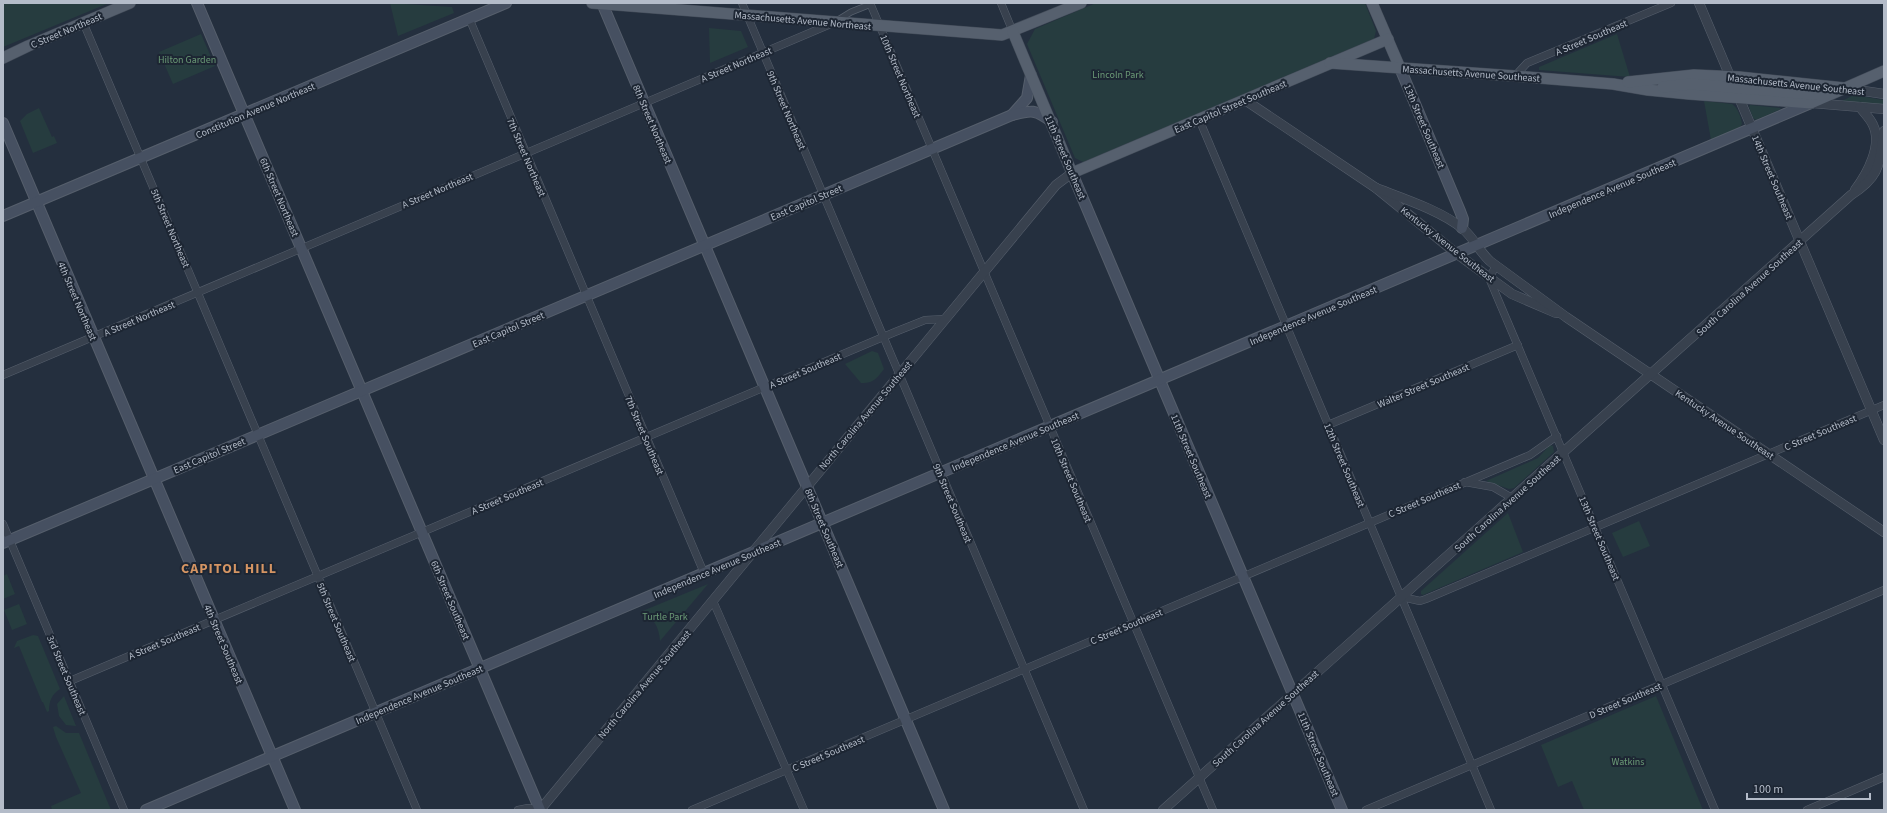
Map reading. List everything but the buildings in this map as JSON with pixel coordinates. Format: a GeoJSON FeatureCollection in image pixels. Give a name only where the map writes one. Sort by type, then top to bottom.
{"type":"FeatureCollection","features":[{"type":"Feature","properties":{"kind":"main road","name":"C Street Northeast"},"geometry":{"type":"LineString","coordinates":[[3,58],[83,22],[130,3]]}},
{"type":"Feature","properties":{"kind":"main road","name":"6th Street Northeast"},"geometry":{"type":"LineString","coordinates":[[197,3],[362,390]]}},
{"type":"Feature","properties":{"kind":"main road","name":"Constitution Avenue Northeast"},"geometry":{"type":"LineString","coordinates":[[3,216],[506,3]]}},
{"type":"Feature","properties":{"kind":"main road","name":"Massachusetts Avenue Northeast"},"geometry":{"type":"LineString","coordinates":[[599,3],[987,35],[1002,35],[1013,32],[1081,3]]}},
{"type":"Feature","properties":{"kind":"main road","name":"8th Street Northeast"},"geometry":{"type":"LineString","coordinates":[[599,3],[705,245]]}},
{"type":"Feature","properties":{"kind":"main road","name":"13th Street Southeast"},"geometry":{"type":"LineString","coordinates":[[1372,3],[1460,211],[1463,219],[1462,228]]}},
{"type":"Feature","properties":{"kind":"main road","name":"11th Street Southeast"},"geometry":{"type":"LineString","coordinates":[[1013,32],[1342,810]]}},
{"type":"Feature","properties":{"kind":"main road","name":"East Capitol Street Southeast"},"geometry":{"type":"LineString","coordinates":[[1072,173],[1388,39]]}},
{"type":"Feature","properties":{"kind":"main road"},"geometry":{"type":"LineString","coordinates":[[3,51],[28,46]]}},
{"type":"Feature","properties":{"kind":"main road","name":"Massachusetts Avenue Southeast"},"geometry":{"type":"LineString","coordinates":[[1330,63],[1613,84],[1648,90],[1737,93],[1811,103]]}},
{"type":"Feature","properties":{"kind":"main road","name":"Independence Avenue Southeast"},"geometry":{"type":"LineString","coordinates":[[146,810],[1752,129],[1884,71]]}},
{"type":"Feature","properties":{"kind":"main road"},"geometry":{"type":"LineString","coordinates":[[1012,115],[1027,98],[1031,75]]}},
{"type":"Feature","properties":{"kind":"main road","name":"Massachusetts Avenue Southeast"},"geometry":{"type":"LineString","coordinates":[[1613,84],[1685,75],[1730,77],[1844,88]]}},
{"type":"Feature","properties":{"kind":"main road"},"geometry":{"type":"LineString","coordinates":[[1737,93],[1827,95]]}},
{"type":"Feature","properties":{"kind":"main road"},"geometry":{"type":"LineString","coordinates":[[1012,115],[1033,111],[1041,114],[1052,122]]}},
{"type":"Feature","properties":{"kind":"main road","name":"East Capitol Street"},"geometry":{"type":"LineString","coordinates":[[6,541],[1012,115]]}},
{"type":"Feature","properties":{"kind":"main road","name":"4th Street Northeast"},"geometry":{"type":"LineString","coordinates":[[3,123],[154,478]]}},
{"type":"Feature","properties":{"kind":"main road","name":"8th Street Southeast"},"geometry":{"type":"LineString","coordinates":[[705,245],[944,810]]}},
{"type":"Feature","properties":{"kind":"main road","name":"6th Street Southeast"},"geometry":{"type":"LineString","coordinates":[[362,390],[540,810]]}},
{"type":"Feature","properties":{"kind":"main road","name":"4th Street Southeast"},"geometry":{"type":"LineString","coordinates":[[154,478],[295,810]]}},
{"type":"Feature","properties":{"kind":"street","name":"9th Street Northeast"},"geometry":{"type":"LineString","coordinates":[[742,3],[823,195]]}},
{"type":"Feature","properties":{"kind":"street"},"geometry":{"type":"LineString","coordinates":[[1001,3],[1013,32]]}},
{"type":"Feature","properties":{"kind":"street","name":"A Street Southeast"},"geometry":{"type":"LineString","coordinates":[[1515,76],[1527,64],[1671,3]]}},
{"type":"Feature","properties":{"kind":"street","name":"14th Street Southeast"},"geometry":{"type":"LineString","coordinates":[[1699,3],[1884,440]]}},
{"type":"Feature","properties":{"kind":"street","name":"A Street Northeast"},"geometry":{"type":"LineString","coordinates":[[3,375],[835,23],[851,12],[870,4]]}},
{"type":"Feature","properties":{"kind":"street","name":"10th Street Northeast"},"geometry":{"type":"LineString","coordinates":[[870,4],[932,149]]}},
{"type":"Feature","properties":{"kind":"street","name":"7th Street Northeast"},"geometry":{"type":"LineString","coordinates":[[469,18],[586,296]]}},
{"type":"Feature","properties":{"kind":"street","name":"5th Street Northeast"},"geometry":{"type":"LineString","coordinates":[[83,22],[258,435]]}},
{"type":"Feature","properties":{"kind":"street","name":"Massachusetts Avenue Southeast"},"geometry":{"type":"LineString","coordinates":[[1844,88],[1884,94]]}},
{"type":"Feature","properties":{"kind":"street","name":"Kentucky Avenue Southeast"},"geometry":{"type":"LineString","coordinates":[[1245,100],[1376,188],[1457,254],[1512,294],[1539,307],[1566,317]]}},
{"type":"Feature","properties":{"kind":"street","name":"Massachusetts Avenue Southeast"},"geometry":{"type":"LineString","coordinates":[[1811,103],[1884,109]]}},
{"type":"Feature","properties":{"kind":"street","name":"South Carolina Avenue Southeast"},"geometry":{"type":"LineString","coordinates":[[1851,195],[1868,170],[1876,133],[1873,125],[1860,107]]}},
{"type":"Feature","properties":{"kind":"street","name":"12th Street Southeast"},"geometry":{"type":"LineString","coordinates":[[1199,119],[1491,810]]}},
{"type":"Feature","properties":{"kind":"street"},"geometry":{"type":"LineString","coordinates":[[1871,181],[1878,163],[1884,131]]}},
{"type":"Feature","properties":{"kind":"street","name":"10th Street Southeast"},"geometry":{"type":"LineString","coordinates":[[932,149],[1213,810]]}},
{"type":"Feature","properties":{"kind":"street","name":"South Carolina Avenue Southeast"},"geometry":{"type":"LineString","coordinates":[[1163,810],[1402,598],[1851,195],[1884,170]]}},
{"type":"Feature","properties":{"kind":"street","name":"North Carolina Avenue Southeast"},"geometry":{"type":"LineString","coordinates":[[540,810],[1056,185],[1072,173]]}},
{"type":"Feature","properties":{"kind":"street","name":"Kentucky Avenue Southeast"},"geometry":{"type":"LineString","coordinates":[[1376,188],[1450,220],[1462,228],[1476,246],[1496,266],[1566,317],[1884,532]]}},
{"type":"Feature","properties":{"kind":"street","name":"9th Street Southeast"},"geometry":{"type":"LineString","coordinates":[[823,195],[1084,810]]}},
{"type":"Feature","properties":{"kind":"street"},"geometry":{"type":"LineString","coordinates":[[1490,278],[1496,266]]}},
{"type":"Feature","properties":{"kind":"street","name":"13th Street Southeast"},"geometry":{"type":"LineString","coordinates":[[1490,278],[1715,810]]}},
{"type":"Feature","properties":{"kind":"street","name":"7th Street Southeast"},"geometry":{"type":"LineString","coordinates":[[586,296],[704,574]]}},
{"type":"Feature","properties":{"kind":"street","name":"A Street Southeast"},"geometry":{"type":"LineString","coordinates":[[70,681],[883,337],[922,321],[945,319]]}},
{"type":"Feature","properties":{"kind":"street","name":"Walter Street Southeast"},"geometry":{"type":"LineString","coordinates":[[1328,425],[1518,345]]}},
{"type":"Feature","properties":{"kind":"street","name":"C Street Southeast"},"geometry":{"type":"LineString","coordinates":[[1402,598],[1420,601],[1884,405]]}},
{"type":"Feature","properties":{"kind":"street","name":"5th Street Southeast"},"geometry":{"type":"LineString","coordinates":[[258,435],[417,810]]}},
{"type":"Feature","properties":{"kind":"street","name":"C Street Southeast"},"geometry":{"type":"LineString","coordinates":[[692,810],[1530,455],[1557,436]]}},
{"type":"Feature","properties":{"kind":"street"},"geometry":{"type":"LineString","coordinates":[[1465,482],[1493,487],[1512,498]]}},
{"type":"Feature","properties":{"kind":"street","name":"3rd Street Southeast"},"geometry":{"type":"LineString","coordinates":[[3,524],[6,541],[70,681],[124,810]]}},
{"type":"Feature","properties":{"kind":"street","name":"D Street Southeast"},"geometry":{"type":"LineString","coordinates":[[1366,810],[1884,590]]}},
{"type":"Feature","properties":{"kind":"street"},"geometry":{"type":"LineString","coordinates":[[713,601],[804,810]]}},
{"type":"Feature","properties":{"kind":"street"},"geometry":{"type":"LineString","coordinates":[[1807,810],[1884,778]]}},
{"type":"Feature","properties":{"kind":"street"},"geometry":{"type":"LineString","coordinates":[[518,810],[528,808],[540,810]]}},
{"type":"Feature","properties":{"kind":"green space"},"geometry":{"type":"Polygon","coordinates":[[[3,3],[109,3],[3,47],[3,3]]]}},
{"type":"Feature","properties":{"kind":"green space"},"geometry":{"type":"Polygon","coordinates":[[[390,3],[452,7],[454,13],[398,36],[390,3]]]}},
{"type":"Feature","properties":{"kind":"green space","name":"Lincoln Park"},"geometry":{"type":"Polygon","coordinates":[[[1096,3],[1365,3],[1376,31],[1373,43],[1087,164],[1075,158],[1027,44],[1035,29],[1096,3]]]}},
{"type":"Feature","properties":{"kind":"green space"},"geometry":{"type":"Polygon","coordinates":[[[709,28],[741,31],[748,47],[710,63],[709,28]]]}},
{"type":"Feature","properties":{"kind":"green space","name":"Hilton Garden"},"geometry":{"type":"Polygon","coordinates":[[[201,34],[215,66],[173,84],[159,52],[201,34]]]}},
{"type":"Feature","properties":{"kind":"green space"},"geometry":{"type":"Polygon","coordinates":[[[1617,34],[1630,77],[1539,70],[1539,67],[1617,34]]]}},
{"type":"Feature","properties":{"kind":"green space"},"geometry":{"type":"Polygon","coordinates":[[[1854,95],[1883,100],[1884,106],[1838,103],[1854,95]]]}},
{"type":"Feature","properties":{"kind":"green space"},"geometry":{"type":"Polygon","coordinates":[[[1704,101],[1732,104],[1739,113],[1742,124],[1740,127],[1711,140],[1704,101]]]}},
{"type":"Feature","properties":{"kind":"green space"},"geometry":{"type":"Polygon","coordinates":[[[1750,105],[1781,109],[1756,120],[1753,118],[1749,107],[1750,105]]]}},
{"type":"Feature","properties":{"kind":"green space"},"geometry":{"type":"Polygon","coordinates":[[[39,108],[52,137],[54,136],[57,143],[33,153],[20,121],[27,114],[39,108]]]}},
{"type":"Feature","properties":{"kind":"green space"},"geometry":{"type":"Polygon","coordinates":[[[872,351],[878,353],[884,369],[877,378],[869,382],[861,383],[845,364],[872,351]]]}},
{"type":"Feature","properties":{"kind":"green space"},"geometry":{"type":"Polygon","coordinates":[[[1550,445],[1553,446],[1554,452],[1514,488],[1509,489],[1486,481],[1538,458],[1550,445]]]}},
{"type":"Feature","properties":{"kind":"green space"},"geometry":{"type":"Polygon","coordinates":[[[1508,513],[1523,552],[1423,595],[1421,594],[1421,591],[1508,513]]]}},
{"type":"Feature","properties":{"kind":"green space"},"geometry":{"type":"Polygon","coordinates":[[[1639,521],[1650,546],[1623,557],[1612,533],[1639,521]]]}},
{"type":"Feature","properties":{"kind":"green space"},"geometry":{"type":"Polygon","coordinates":[[[7,574],[15,594],[3,599],[3,576],[7,574]]]}},
{"type":"Feature","properties":{"kind":"green space","name":"Turtle Park"},"geometry":{"type":"Polygon","coordinates":[[[708,584],[660,641],[655,623],[645,614],[640,612],[708,584]]]}},
{"type":"Feature","properties":{"kind":"green space"},"geometry":{"type":"Polygon","coordinates":[[[19,604],[27,624],[12,630],[4,610],[19,604]]]}},
{"type":"Feature","properties":{"kind":"green space"},"geometry":{"type":"Polygon","coordinates":[[[33,635],[38,636],[60,689],[52,698],[49,711],[47,712],[19,646],[14,648],[17,641],[33,635]]]}},
{"type":"Feature","properties":{"kind":"green space"},"geometry":{"type":"Polygon","coordinates":[[[64,696],[76,726],[66,725],[59,716],[57,704],[64,696]]]}},
{"type":"Feature","properties":{"kind":"green space","name":"Watkins"},"geometry":{"type":"Polygon","coordinates":[[[1656,696],[1703,810],[1584,810],[1572,781],[1558,787],[1541,745],[1656,696]]]}},
{"type":"Feature","properties":{"kind":"green space"},"geometry":{"type":"Polygon","coordinates":[[[56,726],[66,733],[79,733],[111,810],[52,810],[51,806],[81,793],[56,737],[53,727],[56,726]]]}},
{"type":"Feature","properties":{"kind":"district","name":"CAPITOL HILL"},"geometry":{"type":"Point","coordinates":[229,568]}}]}
